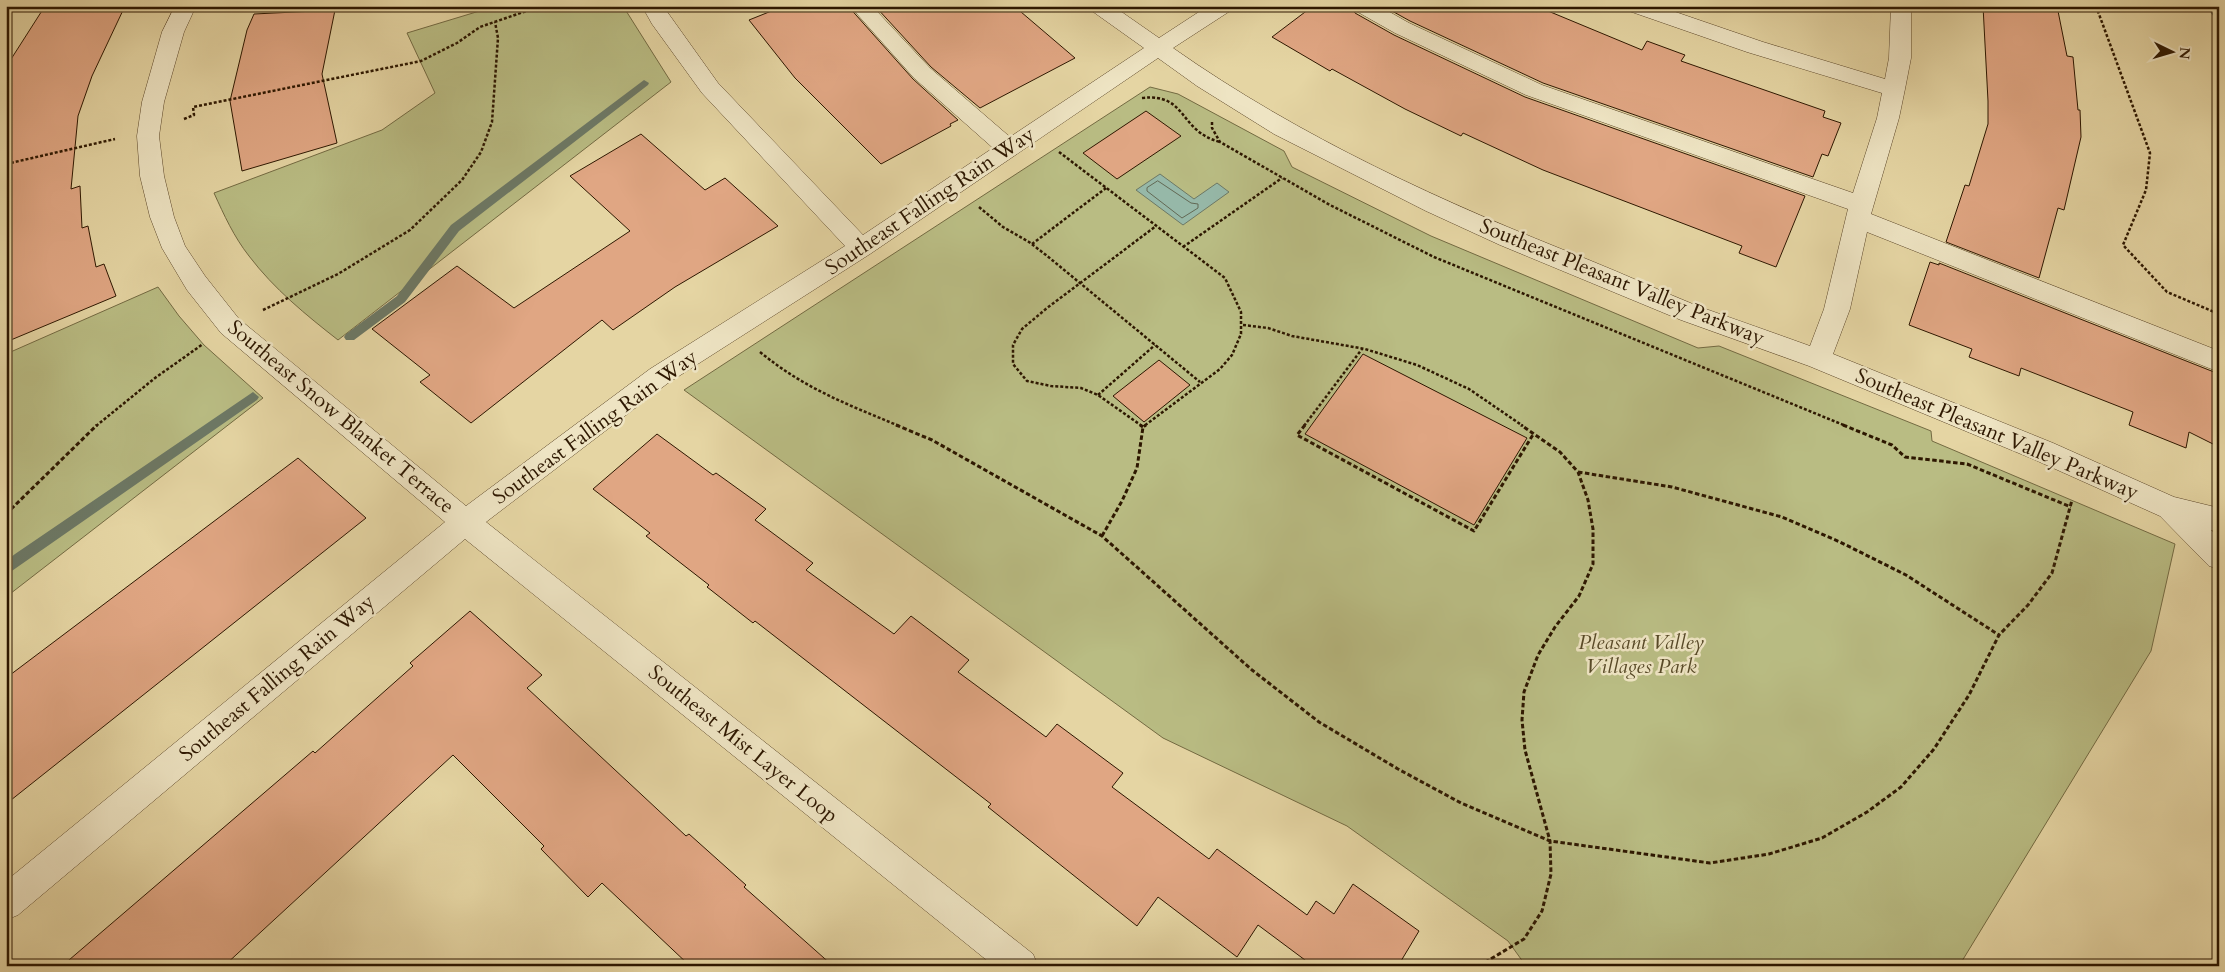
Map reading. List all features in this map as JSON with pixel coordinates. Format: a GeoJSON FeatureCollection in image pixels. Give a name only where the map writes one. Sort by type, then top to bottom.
{"type":"FeatureCollection","features":[{"type":"Feature","properties":{"kind":"street","name":"Southeast Snow Blanket Terrace"},"geometry":{"type":"LineString","coordinates":[[186,6],[173,32],[160,70],[152,102],[148,131],[152,176],[162,217],[174,248],[196,283],[230,326],[465,522]]}},
{"type":"Feature","properties":{"kind":"street"},"geometry":{"type":"LineString","coordinates":[[652,6],[659,19],[710,88],[861,248]]}},
{"type":"Feature","properties":{"kind":"street"},"geometry":{"type":"LineString","coordinates":[[860,6],[922,73],[1009,149]]}},
{"type":"Feature","properties":{"kind":"street","name":"Southeast Pleasant Valley Parkway"},"geometry":{"type":"LineString","coordinates":[[1099,6],[1157,49],[1282,128],[1434,205],[1509,239],[1690,313],[1818,359],[2080,468],[2170,508],[2219,520]]}},
{"type":"Feature","properties":{"kind":"street","name":"Southeast Falling Rain Way"},"geometry":{"type":"LineString","coordinates":[[6,903],[465,522],[659,376],[861,248],[1223,6]]}},
{"type":"Feature","properties":{"kind":"street"},"geometry":{"type":"LineString","coordinates":[[1363,6],[1402,28],[1534,90],[1859,212],[2219,362]]}},
{"type":"Feature","properties":{"kind":"street"},"geometry":{"type":"LineString","coordinates":[[1636,6],[1755,47],[1894,89]]}},
{"type":"Feature","properties":{"kind":"street"},"geometry":{"type":"LineString","coordinates":[[1818,359],[1837,309],[1859,212],[1888,118],[1900,58],[1901,6]]}},
{"type":"Feature","properties":{"kind":"street","name":"Southeast Pleasant Valley Parkway"},"geometry":{"type":"LineString","coordinates":[[2170,508],[2219,557]]}},
{"type":"Feature","properties":{"kind":"street","name":"Southeast Mist Layer Loop"},"geometry":{"type":"LineString","coordinates":[[465,522],[1021,966]]}},
{"type":"Feature","properties":{"kind":"path"},"geometry":{"type":"LineString","coordinates":[[6,164],[148,131],[194,115],[193,107],[421,61],[458,43],[480,27],[541,6]]}},
{"type":"Feature","properties":{"kind":"path"},"geometry":{"type":"LineString","coordinates":[[2096,6],[2150,153],[2146,190],[2123,245],[2167,292],[2219,314]]}},
{"type":"Feature","properties":{"kind":"path"},"geometry":{"type":"LineString","coordinates":[[6,514],[31,493],[78,442],[163,370],[230,326],[338,274],[403,235],[462,180],[481,152],[492,122],[498,38],[495,22]]}},
{"type":"Feature","properties":{"kind":"path"},"geometry":{"type":"LineString","coordinates":[[1138,99],[1152,96],[1167,98],[1175,104],[1196,132],[1206,138],[1220,142],[1330,206],[1434,256],[1892,446],[1905,456],[1967,464],[2071,506]]}},
{"type":"Feature","properties":{"kind":"path"},"geometry":{"type":"LineString","coordinates":[[1212,115],[1212,128],[1220,142]]}},
{"type":"Feature","properties":{"kind":"path"},"geometry":{"type":"LineString","coordinates":[[1033,132],[1225,278],[1236,295],[1242,313],[1243,325],[1235,350],[1223,366],[1143,427],[1137,468],[1122,501],[1102,536]]}},
{"type":"Feature","properties":{"kind":"path"},"geometry":{"type":"LineString","coordinates":[[1184,247],[1282,178]]}},
{"type":"Feature","properties":{"kind":"path"},"geometry":{"type":"LineString","coordinates":[[954,185],[1003,227],[1032,244],[1200,382]]}},
{"type":"Feature","properties":{"kind":"path"},"geometry":{"type":"LineString","coordinates":[[1032,244],[1106,188]]}},
{"type":"Feature","properties":{"kind":"path"},"geometry":{"type":"LineString","coordinates":[[1143,427],[1098,395],[1081,388],[1051,386],[1027,381],[1013,364],[1013,346],[1022,329],[1156,226]]}},
{"type":"Feature","properties":{"kind":"path"},"geometry":{"type":"LineString","coordinates":[[1243,325],[1268,328],[1292,336],[1363,349],[1417,365],[1469,389],[1560,452],[1578,472],[1588,500],[1593,529],[1593,564],[1579,596],[1555,627],[1538,655],[1524,692],[1522,720],[1525,750],[1550,841],[1552,874],[1542,911],[1524,939],[1479,966]]}},
{"type":"Feature","properties":{"kind":"path"},"geometry":{"type":"LineString","coordinates":[[733,330],[783,371],[816,391],[932,440],[1102,536],[1252,670],[1319,722],[1461,804],[1550,841],[1710,863],[1768,854],[1822,838],[1867,812],[1906,781],[1934,749],[1964,703],[1999,635],[2028,605],[2052,572],[2080,468]]}},
{"type":"Feature","properties":{"kind":"path"},"geometry":{"type":"LineString","coordinates":[[1098,395],[1155,345]]}},
{"type":"Feature","properties":{"kind":"path"},"geometry":{"type":"LineString","coordinates":[[1363,349],[1298,435],[1474,532],[1534,433]]}},
{"type":"Feature","properties":{"kind":"path"},"geometry":{"type":"LineString","coordinates":[[1578,472],[1672,487],[1782,516],[1906,575],[1999,635]]}},
{"type":"Feature","properties":{"kind":"green space"},"geometry":{"type":"Polygon","coordinates":[[[496,6],[623,6],[671,82],[338,340],[269,280],[234,234],[214,193],[382,130],[435,93],[407,33],[496,6]]]}},
{"type":"Feature","properties":{"kind":"green space","name":"Pleasant Valley Villages Park"},"geometry":{"type":"Polygon","coordinates":[[[1150,87],[1178,94],[1284,151],[1292,167],[1431,236],[1698,348],[1719,346],[1931,431],[1932,441],[2175,544],[2151,651],[1959,966],[1526,966],[1508,941],[1347,826],[1163,738],[684,390],[1150,87]]]}},
{"type":"Feature","properties":{"kind":"green space"},"geometry":{"type":"Polygon","coordinates":[[[158,287],[179,316],[204,345],[263,398],[6,597],[6,354],[158,287]]]}},
{"type":"Feature","properties":{"kind":"water"},"geometry":{"type":"Polygon","coordinates":[[[1160,174],[1194,199],[1217,183],[1229,192],[1183,225],[1136,190],[1160,174]]]}},
{"type":"Feature","properties":{"kind":"building"},"geometry":{"type":"Polygon","coordinates":[[[45,6],[125,6],[92,76],[78,116],[71,189],[80,186],[82,228],[88,226],[96,267],[104,264],[116,296],[6,342],[6,67],[45,6]]]}},
{"type":"Feature","properties":{"kind":"building"},"geometry":{"type":"Polygon","coordinates":[[[784,6],[848,6],[913,79],[958,120],[950,124],[951,126],[881,164],[795,78],[749,20],[784,6]]]}},
{"type":"Feature","properties":{"kind":"building"},"geometry":{"type":"Polygon","coordinates":[[[875,6],[1014,6],[1075,58],[980,108],[931,67],[875,6]]]}},
{"type":"Feature","properties":{"kind":"building"},"geometry":{"type":"Polygon","coordinates":[[[1313,6],[1351,6],[1355,13],[1394,35],[1525,97],[1805,196],[1776,267],[1739,253],[1742,246],[1543,170],[1463,133],[1461,136],[1405,109],[1332,69],[1330,71],[1272,37],[1313,6]]]}},
{"type":"Feature","properties":{"kind":"building"},"geometry":{"type":"Polygon","coordinates":[[[1383,6],[1536,6],[1642,50],[1647,41],[1685,55],[1681,61],[1825,111],[1823,117],[1841,123],[1828,156],[1822,154],[1813,177],[1543,83],[1410,21],[1383,6]]]}},
{"type":"Feature","properties":{"kind":"building"},"geometry":{"type":"Polygon","coordinates":[[[1983,6],[2027,6],[2058,11],[2067,56],[2073,57],[2078,110],[2080,110],[2081,137],[2064,210],[2058,208],[2039,278],[1946,242],[1965,185],[1969,186],[1988,124],[1983,6]]]}},
{"type":"Feature","properties":{"kind":"building"},"geometry":{"type":"Polygon","coordinates":[[[335,10],[322,74],[337,143],[242,171],[230,101],[247,30],[254,14],[335,10]]]}},
{"type":"Feature","properties":{"kind":"building"},"geometry":{"type":"Polygon","coordinates":[[[1146,111],[1181,136],[1117,179],[1083,153],[1146,111]]]}},
{"type":"Feature","properties":{"kind":"building"},"geometry":{"type":"Polygon","coordinates":[[[641,134],[705,190],[725,178],[778,226],[675,287],[613,330],[602,320],[471,423],[420,382],[430,375],[372,329],[457,266],[514,308],[630,231],[570,176],[641,134]]]}},
{"type":"Feature","properties":{"kind":"building"},"geometry":{"type":"Polygon","coordinates":[[[1930,262],[1939,265],[1939,263],[2219,374],[2219,447],[2189,432],[2186,448],[2129,425],[2133,412],[2021,368],[2019,376],[1969,357],[1972,349],[1909,325],[1930,262]]]}},
{"type":"Feature","properties":{"kind":"building"},"geometry":{"type":"Polygon","coordinates":[[[1363,354],[1527,438],[1474,525],[1305,434],[1363,354]]]}},
{"type":"Feature","properties":{"kind":"building"},"geometry":{"type":"Polygon","coordinates":[[[1159,360],[1190,385],[1144,422],[1113,396],[1159,360]]]}},
{"type":"Feature","properties":{"kind":"building"},"geometry":{"type":"Polygon","coordinates":[[[657,434],[713,475],[716,473],[766,509],[755,520],[813,563],[806,570],[894,634],[911,616],[969,660],[958,672],[1046,737],[1057,724],[1123,773],[1112,787],[1209,859],[1217,849],[1307,915],[1316,901],[1334,914],[1353,884],[1419,931],[1398,966],[1313,966],[1258,925],[1237,957],[1158,897],[1137,926],[988,807],[991,804],[755,621],[753,623],[707,587],[709,585],[646,536],[650,533],[593,489],[657,434]]]}},
{"type":"Feature","properties":{"kind":"building"},"geometry":{"type":"Polygon","coordinates":[[[298,458],[366,518],[6,804],[6,678],[298,458]]]}},
{"type":"Feature","properties":{"kind":"building"},"geometry":{"type":"Polygon","coordinates":[[[470,611],[542,675],[527,688],[686,836],[689,834],[746,885],[744,887],[833,966],[690,966],[602,883],[588,897],[541,849],[544,846],[453,755],[224,966],[62,966],[313,751],[315,753],[413,666],[410,663],[470,611]]]}},
{"type":"Feature","properties":{"kind":"waterway"},"geometry":{"type":"LineString","coordinates":[[2211,6],[2219,18]]}},
{"type":"Feature","properties":{"kind":"waterway"},"geometry":{"type":"LineString","coordinates":[[350,337],[401,299],[455,228],[644,83]]}},
{"type":"Feature","properties":{"kind":"waterway"},"geometry":{"type":"LineString","coordinates":[[6,569],[253,397]]}}]}
